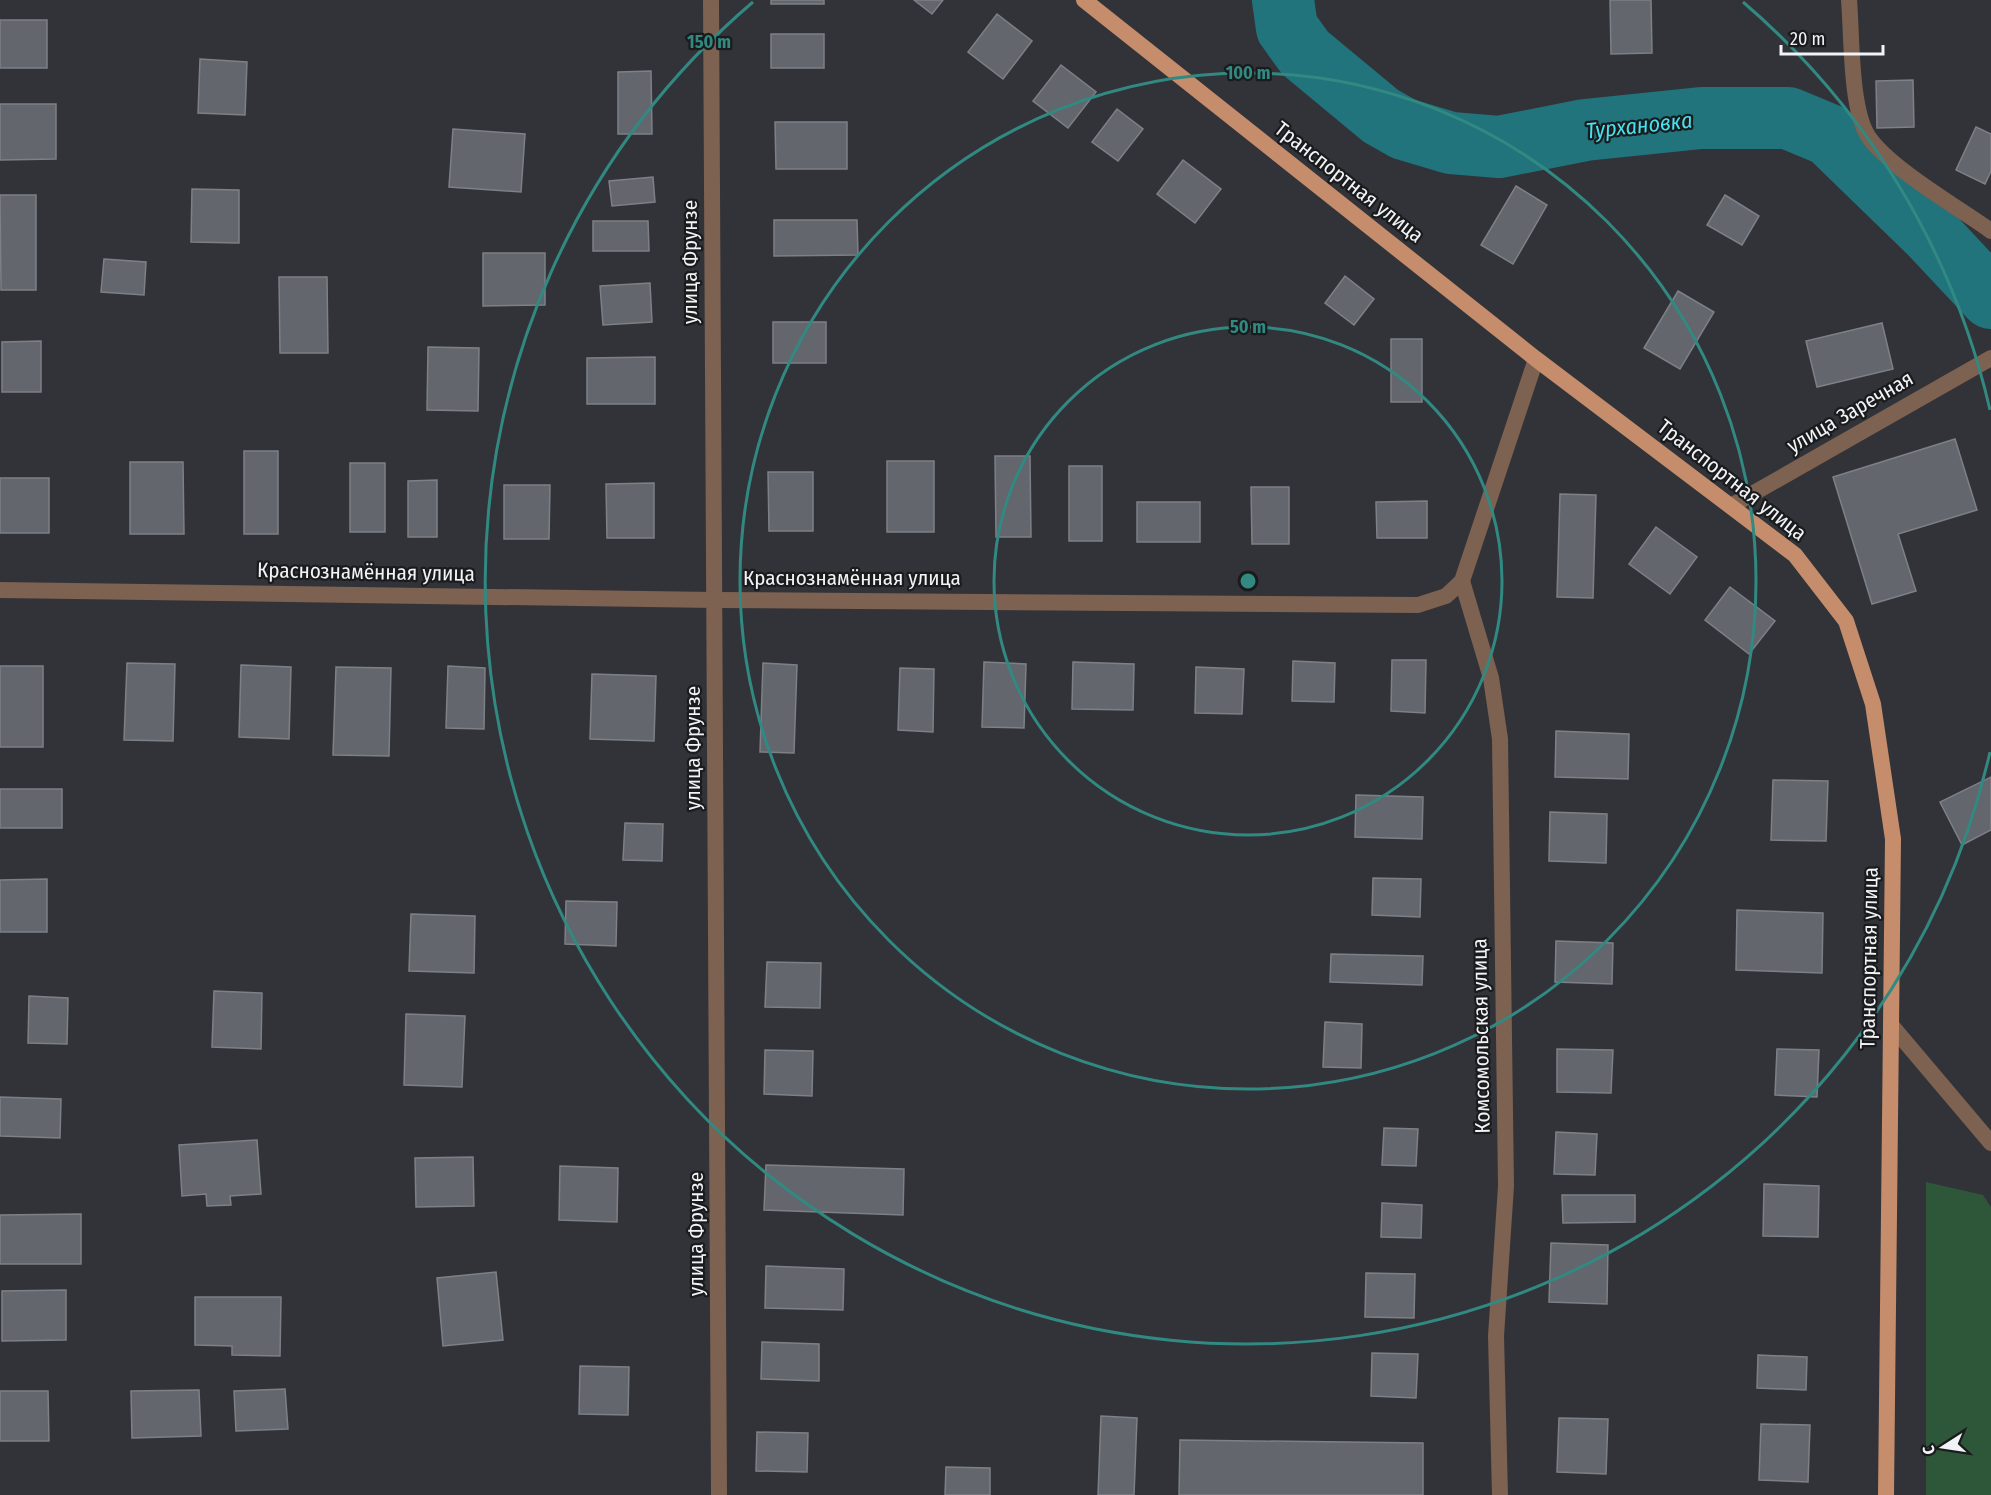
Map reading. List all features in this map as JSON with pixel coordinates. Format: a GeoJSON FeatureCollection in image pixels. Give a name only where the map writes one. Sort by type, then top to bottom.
{"type":"FeatureCollection","features":[{"type":"Feature","properties":{"kind":"main road","name":"Транспортная улица"},"geometry":{"type":"LineString","coordinates":[[1084,0],[1536,359],[1795,555],[1846,621],[1873,704],[1893,839],[1886,1495]]}},
{"type":"Feature","properties":{"kind":"street","name":"улица Фрунзе"},"geometry":{"type":"LineString","coordinates":[[711,0],[719,1495]]}},
{"type":"Feature","properties":{"kind":"street"},"geometry":{"type":"LineString","coordinates":[[1849,0],[1856,96],[1867,135],[1889,159],[1991,231]]}},
{"type":"Feature","properties":{"kind":"street","name":"улица Заречная"},"geometry":{"type":"LineString","coordinates":[[1731,506],[1991,358]]}},
{"type":"Feature","properties":{"kind":"street"},"geometry":{"type":"LineString","coordinates":[[1462,581],[1536,359]]}},
{"type":"Feature","properties":{"kind":"street","name":"Краснознамённая улица"},"geometry":{"type":"LineString","coordinates":[[0,590],[715,600],[1418,605],[1446,596],[1462,581]]}},
{"type":"Feature","properties":{"kind":"street","name":"Комсомольская улица"},"geometry":{"type":"LineString","coordinates":[[1462,581],[1491,678],[1500,739],[1506,1186],[1496,1336],[1500,1495]]}},
{"type":"Feature","properties":{"kind":"street"},"geometry":{"type":"LineString","coordinates":[[1891,1025],[1991,1143]]}},
{"type":"Feature","properties":{"kind":"green space"},"geometry":{"type":"Polygon","coordinates":[[[1926,1182],[1983,1195],[1991,1207],[1991,1495],[1926,1495],[1926,1182]]]}},
{"type":"Feature","properties":{"kind":"building"},"geometry":{"type":"Polygon","coordinates":[[[771,0],[824,0],[824,4],[771,4],[771,0]]]}},
{"type":"Feature","properties":{"kind":"building"},"geometry":{"type":"Polygon","coordinates":[[[914,0],[943,0],[932,14],[914,0]]]}},
{"type":"Feature","properties":{"kind":"building"},"geometry":{"type":"Polygon","coordinates":[[[1610,0],[1651,0],[1652,53],[1611,54],[1610,0]]]}},
{"type":"Feature","properties":{"kind":"building"},"geometry":{"type":"Polygon","coordinates":[[[997,14],[1032,41],[1003,79],[968,52],[997,14]]]}},
{"type":"Feature","properties":{"kind":"building"},"geometry":{"type":"Polygon","coordinates":[[[0,20],[47,20],[47,68],[0,68],[0,20]]]}},
{"type":"Feature","properties":{"kind":"building"},"geometry":{"type":"Polygon","coordinates":[[[771,34],[824,34],[824,68],[771,68],[771,34]]]}},
{"type":"Feature","properties":{"kind":"building"},"geometry":{"type":"Polygon","coordinates":[[[200,59],[247,62],[245,115],[198,113],[200,59]]]}},
{"type":"Feature","properties":{"kind":"building"},"geometry":{"type":"Polygon","coordinates":[[[1061,65],[1096,92],[1068,128],[1033,101],[1061,65]]]}},
{"type":"Feature","properties":{"kind":"building"},"geometry":{"type":"Polygon","coordinates":[[[651,71],[652,134],[618,134],[618,72],[651,71]]]}},
{"type":"Feature","properties":{"kind":"building"},"geometry":{"type":"Polygon","coordinates":[[[1913,80],[1914,127],[1877,128],[1876,81],[1913,80]]]}},
{"type":"Feature","properties":{"kind":"building"},"geometry":{"type":"Polygon","coordinates":[[[0,104],[56,104],[56,159],[0,160],[0,104]]]}},
{"type":"Feature","properties":{"kind":"building"},"geometry":{"type":"Polygon","coordinates":[[[1117,109],[1143,129],[1118,161],[1092,142],[1117,109]]]}},
{"type":"Feature","properties":{"kind":"building"},"geometry":{"type":"Polygon","coordinates":[[[775,122],[847,122],[847,169],[776,169],[775,122]]]}},
{"type":"Feature","properties":{"kind":"building"},"geometry":{"type":"Polygon","coordinates":[[[1976,127],[1991,134],[1991,171],[1985,184],[1956,170],[1976,127]]]}},
{"type":"Feature","properties":{"kind":"building"},"geometry":{"type":"Polygon","coordinates":[[[453,129],[525,134],[521,192],[449,187],[453,129]]]}},
{"type":"Feature","properties":{"kind":"building"},"geometry":{"type":"Polygon","coordinates":[[[1183,160],[1221,189],[1195,223],[1157,194],[1183,160]]]}},
{"type":"Feature","properties":{"kind":"building"},"geometry":{"type":"Polygon","coordinates":[[[653,177],[655,202],[612,206],[609,181],[653,177]]]}},
{"type":"Feature","properties":{"kind":"building"},"geometry":{"type":"Polygon","coordinates":[[[1516,186],[1547,205],[1513,264],[1481,245],[1516,186]]]}},
{"type":"Feature","properties":{"kind":"building"},"geometry":{"type":"Polygon","coordinates":[[[192,189],[239,190],[239,243],[191,242],[192,189]]]}},
{"type":"Feature","properties":{"kind":"building"},"geometry":{"type":"Polygon","coordinates":[[[0,195],[36,195],[36,290],[1,290],[0,195]]]}},
{"type":"Feature","properties":{"kind":"building"},"geometry":{"type":"Polygon","coordinates":[[[1725,195],[1759,216],[1742,245],[1707,225],[1725,195]]]}},
{"type":"Feature","properties":{"kind":"building"},"geometry":{"type":"Polygon","coordinates":[[[774,220],[857,220],[858,255],[774,256],[774,220]]]}},
{"type":"Feature","properties":{"kind":"building"},"geometry":{"type":"Polygon","coordinates":[[[593,221],[648,221],[649,251],[593,251],[593,221]]]}},
{"type":"Feature","properties":{"kind":"building"},"geometry":{"type":"Polygon","coordinates":[[[483,253],[545,253],[545,305],[483,306],[483,253]]]}},
{"type":"Feature","properties":{"kind":"building"},"geometry":{"type":"Polygon","coordinates":[[[104,259],[146,262],[144,295],[101,292],[104,259]]]}},
{"type":"Feature","properties":{"kind":"building"},"geometry":{"type":"Polygon","coordinates":[[[1345,276],[1374,299],[1354,325],[1325,303],[1345,276]]]}},
{"type":"Feature","properties":{"kind":"building"},"geometry":{"type":"Polygon","coordinates":[[[279,277],[327,277],[328,353],[280,353],[279,277]]]}},
{"type":"Feature","properties":{"kind":"building"},"geometry":{"type":"Polygon","coordinates":[[[650,283],[652,322],[603,325],[600,286],[650,283]]]}},
{"type":"Feature","properties":{"kind":"building"},"geometry":{"type":"Polygon","coordinates":[[[1678,291],[1714,312],[1680,369],[1644,348],[1678,291]]]}},
{"type":"Feature","properties":{"kind":"building"},"geometry":{"type":"Polygon","coordinates":[[[773,322],[826,322],[826,363],[773,363],[773,322]]]}},
{"type":"Feature","properties":{"kind":"building"},"geometry":{"type":"Polygon","coordinates":[[[1882,323],[1893,369],[1817,387],[1806,341],[1882,323]]]}},
{"type":"Feature","properties":{"kind":"building"},"geometry":{"type":"Polygon","coordinates":[[[1391,339],[1422,339],[1422,402],[1391,402],[1391,339]]]}},
{"type":"Feature","properties":{"kind":"building"},"geometry":{"type":"Polygon","coordinates":[[[41,341],[41,392],[2,392],[2,342],[41,341]]]}},
{"type":"Feature","properties":{"kind":"building"},"geometry":{"type":"Polygon","coordinates":[[[428,347],[479,348],[478,411],[427,410],[428,347]]]}},
{"type":"Feature","properties":{"kind":"building"},"geometry":{"type":"Polygon","coordinates":[[[655,357],[655,404],[587,404],[587,358],[655,357]]]}},
{"type":"Feature","properties":{"kind":"building"},"geometry":{"type":"Polygon","coordinates":[[[1955,439],[1977,510],[1898,534],[1916,591],[1872,604],[1833,477],[1955,439]]]}},
{"type":"Feature","properties":{"kind":"building"},"geometry":{"type":"Polygon","coordinates":[[[244,451],[278,451],[278,534],[244,534],[244,451]]]}},
{"type":"Feature","properties":{"kind":"building"},"geometry":{"type":"Polygon","coordinates":[[[995,456],[1030,456],[1031,537],[996,537],[995,456]]]}},
{"type":"Feature","properties":{"kind":"building"},"geometry":{"type":"Polygon","coordinates":[[[887,461],[934,461],[934,532],[887,532],[887,461]]]}},
{"type":"Feature","properties":{"kind":"building"},"geometry":{"type":"Polygon","coordinates":[[[130,462],[183,462],[184,534],[130,534],[130,462]]]}},
{"type":"Feature","properties":{"kind":"building"},"geometry":{"type":"Polygon","coordinates":[[[350,463],[385,463],[385,532],[350,532],[350,463]]]}},
{"type":"Feature","properties":{"kind":"building"},"geometry":{"type":"Polygon","coordinates":[[[1069,466],[1102,466],[1102,541],[1069,541],[1069,466]]]}},
{"type":"Feature","properties":{"kind":"building"},"geometry":{"type":"Polygon","coordinates":[[[768,472],[813,472],[813,531],[769,531],[768,472]]]}},
{"type":"Feature","properties":{"kind":"building"},"geometry":{"type":"Polygon","coordinates":[[[0,478],[49,478],[49,533],[0,533],[0,478]]]}},
{"type":"Feature","properties":{"kind":"building"},"geometry":{"type":"Polygon","coordinates":[[[437,480],[437,537],[408,537],[408,481],[437,480]]]}},
{"type":"Feature","properties":{"kind":"building"},"geometry":{"type":"Polygon","coordinates":[[[654,483],[654,538],[607,538],[606,484],[654,483]]]}},
{"type":"Feature","properties":{"kind":"building"},"geometry":{"type":"Polygon","coordinates":[[[504,485],[550,485],[549,539],[504,539],[504,485]]]}},
{"type":"Feature","properties":{"kind":"building"},"geometry":{"type":"Polygon","coordinates":[[[1251,487],[1289,487],[1289,544],[1252,544],[1251,487]]]}},
{"type":"Feature","properties":{"kind":"building"},"geometry":{"type":"Polygon","coordinates":[[[1560,494],[1596,495],[1593,598],[1557,597],[1560,494]]]}},
{"type":"Feature","properties":{"kind":"building"},"geometry":{"type":"Polygon","coordinates":[[[1427,501],[1427,538],[1377,538],[1376,502],[1427,501]]]}},
{"type":"Feature","properties":{"kind":"building"},"geometry":{"type":"Polygon","coordinates":[[[1137,502],[1200,502],[1200,542],[1137,542],[1137,502]]]}},
{"type":"Feature","properties":{"kind":"building"},"geometry":{"type":"Polygon","coordinates":[[[1656,527],[1697,557],[1670,594],[1629,564],[1656,527]]]}},
{"type":"Feature","properties":{"kind":"building"},"geometry":{"type":"Polygon","coordinates":[[[1730,587],[1775,621],[1749,654],[1705,620],[1730,587]]]}},
{"type":"Feature","properties":{"kind":"building"},"geometry":{"type":"Polygon","coordinates":[[[1392,660],[1426,660],[1425,713],[1391,711],[1392,660]]]}},
{"type":"Feature","properties":{"kind":"building"},"geometry":{"type":"Polygon","coordinates":[[[1293,661],[1335,663],[1334,702],[1292,701],[1293,661]]]}},
{"type":"Feature","properties":{"kind":"building"},"geometry":{"type":"Polygon","coordinates":[[[984,662],[1026,664],[1024,728],[982,727],[984,662]]]}},
{"type":"Feature","properties":{"kind":"building"},"geometry":{"type":"Polygon","coordinates":[[[1073,662],[1134,664],[1133,710],[1072,709],[1073,662]]]}},
{"type":"Feature","properties":{"kind":"building"},"geometry":{"type":"Polygon","coordinates":[[[127,663],[175,664],[173,741],[124,740],[127,663]]]}},
{"type":"Feature","properties":{"kind":"building"},"geometry":{"type":"Polygon","coordinates":[[[763,663],[797,665],[794,753],[760,752],[763,663]]]}},
{"type":"Feature","properties":{"kind":"building"},"geometry":{"type":"Polygon","coordinates":[[[241,665],[291,667],[289,739],[239,737],[241,665]]]}},
{"type":"Feature","properties":{"kind":"building"},"geometry":{"type":"Polygon","coordinates":[[[0,666],[43,666],[43,747],[0,747],[0,666]]]}},
{"type":"Feature","properties":{"kind":"building"},"geometry":{"type":"Polygon","coordinates":[[[448,666],[485,668],[484,729],[446,728],[448,666]]]}},
{"type":"Feature","properties":{"kind":"building"},"geometry":{"type":"Polygon","coordinates":[[[336,667],[391,668],[389,756],[333,755],[336,667]]]}},
{"type":"Feature","properties":{"kind":"building"},"geometry":{"type":"Polygon","coordinates":[[[1196,667],[1244,669],[1242,714],[1195,713],[1196,667]]]}},
{"type":"Feature","properties":{"kind":"building"},"geometry":{"type":"Polygon","coordinates":[[[900,668],[934,669],[933,732],[898,730],[900,668]]]}},
{"type":"Feature","properties":{"kind":"building"},"geometry":{"type":"Polygon","coordinates":[[[592,674],[656,676],[654,741],[590,739],[592,674]]]}},
{"type":"Feature","properties":{"kind":"building"},"geometry":{"type":"Polygon","coordinates":[[[1556,731],[1629,734],[1628,779],[1555,777],[1556,731]]]}},
{"type":"Feature","properties":{"kind":"building"},"geometry":{"type":"Polygon","coordinates":[[[1991,777],[1991,830],[1962,845],[1940,802],[1991,777]]]}},
{"type":"Feature","properties":{"kind":"building"},"geometry":{"type":"Polygon","coordinates":[[[1773,780],[1828,781],[1826,841],[1771,840],[1773,780]]]}},
{"type":"Feature","properties":{"kind":"building"},"geometry":{"type":"Polygon","coordinates":[[[0,789],[62,789],[62,828],[0,828],[0,789]]]}},
{"type":"Feature","properties":{"kind":"building"},"geometry":{"type":"Polygon","coordinates":[[[1356,795],[1423,797],[1422,839],[1355,837],[1356,795]]]}},
{"type":"Feature","properties":{"kind":"building"},"geometry":{"type":"Polygon","coordinates":[[[1550,812],[1607,814],[1606,863],[1549,861],[1550,812]]]}},
{"type":"Feature","properties":{"kind":"building"},"geometry":{"type":"Polygon","coordinates":[[[625,823],[663,824],[662,861],[623,860],[625,823]]]}},
{"type":"Feature","properties":{"kind":"building"},"geometry":{"type":"Polygon","coordinates":[[[1373,878],[1421,879],[1420,917],[1372,915],[1373,878]]]}},
{"type":"Feature","properties":{"kind":"building"},"geometry":{"type":"Polygon","coordinates":[[[47,879],[47,932],[0,932],[0,880],[47,879]]]}},
{"type":"Feature","properties":{"kind":"building"},"geometry":{"type":"Polygon","coordinates":[[[566,901],[617,902],[616,946],[565,944],[566,901]]]}},
{"type":"Feature","properties":{"kind":"building"},"geometry":{"type":"Polygon","coordinates":[[[1737,910],[1823,913],[1822,973],[1736,970],[1737,910]]]}},
{"type":"Feature","properties":{"kind":"building"},"geometry":{"type":"Polygon","coordinates":[[[411,914],[475,916],[474,973],[409,971],[411,914]]]}},
{"type":"Feature","properties":{"kind":"building"},"geometry":{"type":"Polygon","coordinates":[[[1556,941],[1613,943],[1612,984],[1555,982],[1556,941]]]}},
{"type":"Feature","properties":{"kind":"building"},"geometry":{"type":"Polygon","coordinates":[[[1331,954],[1423,956],[1422,985],[1330,982],[1331,954]]]}},
{"type":"Feature","properties":{"kind":"building"},"geometry":{"type":"Polygon","coordinates":[[[767,962],[821,963],[820,1008],[765,1007],[767,962]]]}},
{"type":"Feature","properties":{"kind":"building"},"geometry":{"type":"Polygon","coordinates":[[[214,991],[262,993],[261,1049],[212,1047],[214,991]]]}},
{"type":"Feature","properties":{"kind":"building"},"geometry":{"type":"Polygon","coordinates":[[[29,996],[68,998],[67,1044],[28,1043],[29,996]]]}},
{"type":"Feature","properties":{"kind":"building"},"geometry":{"type":"Polygon","coordinates":[[[406,1014],[465,1016],[462,1087],[404,1085],[406,1014]]]}},
{"type":"Feature","properties":{"kind":"building"},"geometry":{"type":"Polygon","coordinates":[[[1325,1022],[1362,1024],[1361,1068],[1323,1067],[1325,1022]]]}},
{"type":"Feature","properties":{"kind":"building"},"geometry":{"type":"Polygon","coordinates":[[[1557,1049],[1613,1050],[1611,1093],[1557,1092],[1557,1049]]]}},
{"type":"Feature","properties":{"kind":"building"},"geometry":{"type":"Polygon","coordinates":[[[1777,1049],[1819,1050],[1817,1097],[1775,1095],[1777,1049]]]}},
{"type":"Feature","properties":{"kind":"building"},"geometry":{"type":"Polygon","coordinates":[[[765,1050],[813,1051],[812,1096],[764,1094],[765,1050]]]}},
{"type":"Feature","properties":{"kind":"building"},"geometry":{"type":"Polygon","coordinates":[[[0,1097],[61,1099],[60,1138],[0,1136],[0,1097]]]}},
{"type":"Feature","properties":{"kind":"building"},"geometry":{"type":"Polygon","coordinates":[[[1384,1128],[1418,1129],[1416,1166],[1382,1165],[1384,1128]]]}},
{"type":"Feature","properties":{"kind":"building"},"geometry":{"type":"Polygon","coordinates":[[[1556,1132],[1597,1134],[1595,1175],[1554,1174],[1556,1132]]]}},
{"type":"Feature","properties":{"kind":"building"},"geometry":{"type":"Polygon","coordinates":[[[257,1140],[261,1194],[230,1196],[231,1205],[207,1206],[206,1194],[182,1196],[179,1145],[257,1140]]]}},
{"type":"Feature","properties":{"kind":"building"},"geometry":{"type":"Polygon","coordinates":[[[473,1157],[474,1206],[416,1207],[415,1158],[473,1157]]]}},
{"type":"Feature","properties":{"kind":"building"},"geometry":{"type":"Polygon","coordinates":[[[766,1165],[904,1169],[903,1215],[764,1210],[766,1165]]]}},
{"type":"Feature","properties":{"kind":"building"},"geometry":{"type":"Polygon","coordinates":[[[560,1166],[618,1168],[617,1222],[559,1220],[560,1166]]]}},
{"type":"Feature","properties":{"kind":"building"},"geometry":{"type":"Polygon","coordinates":[[[1764,1184],[1819,1186],[1818,1237],[1763,1236],[1764,1184]]]}},
{"type":"Feature","properties":{"kind":"building"},"geometry":{"type":"Polygon","coordinates":[[[1562,1195],[1635,1195],[1635,1222],[1563,1223],[1562,1195]]]}},
{"type":"Feature","properties":{"kind":"building"},"geometry":{"type":"Polygon","coordinates":[[[1382,1203],[1422,1205],[1421,1238],[1381,1237],[1382,1203]]]}},
{"type":"Feature","properties":{"kind":"building"},"geometry":{"type":"Polygon","coordinates":[[[81,1214],[81,1264],[0,1264],[0,1215],[81,1214]]]}},
{"type":"Feature","properties":{"kind":"building"},"geometry":{"type":"Polygon","coordinates":[[[1551,1243],[1608,1245],[1607,1304],[1549,1302],[1551,1243]]]}},
{"type":"Feature","properties":{"kind":"building"},"geometry":{"type":"Polygon","coordinates":[[[766,1266],[844,1269],[843,1310],[765,1308],[766,1266]]]}},
{"type":"Feature","properties":{"kind":"building"},"geometry":{"type":"Polygon","coordinates":[[[496,1272],[503,1340],[443,1346],[437,1278],[496,1272]]]}},
{"type":"Feature","properties":{"kind":"building"},"geometry":{"type":"Polygon","coordinates":[[[1366,1273],[1415,1274],[1414,1318],[1365,1317],[1366,1273]]]}},
{"type":"Feature","properties":{"kind":"building"},"geometry":{"type":"Polygon","coordinates":[[[66,1290],[66,1340],[2,1341],[2,1291],[66,1290]]]}},
{"type":"Feature","properties":{"kind":"building"},"geometry":{"type":"Polygon","coordinates":[[[195,1297],[281,1297],[280,1356],[232,1355],[232,1346],[195,1345],[195,1297]]]}},
{"type":"Feature","properties":{"kind":"building"},"geometry":{"type":"Polygon","coordinates":[[[762,1342],[819,1344],[819,1381],[761,1379],[762,1342]]]}},
{"type":"Feature","properties":{"kind":"building"},"geometry":{"type":"Polygon","coordinates":[[[1372,1353],[1418,1354],[1416,1398],[1371,1396],[1372,1353]]]}},
{"type":"Feature","properties":{"kind":"building"},"geometry":{"type":"Polygon","coordinates":[[[1758,1355],[1807,1357],[1806,1390],[1757,1388],[1758,1355]]]}},
{"type":"Feature","properties":{"kind":"building"},"geometry":{"type":"Polygon","coordinates":[[[580,1366],[629,1367],[628,1415],[579,1414],[580,1366]]]}},
{"type":"Feature","properties":{"kind":"building"},"geometry":{"type":"Polygon","coordinates":[[[285,1389],[288,1429],[236,1431],[234,1391],[285,1389]]]}},
{"type":"Feature","properties":{"kind":"building"},"geometry":{"type":"Polygon","coordinates":[[[199,1390],[201,1436],[132,1438],[131,1391],[199,1390]]]}},
{"type":"Feature","properties":{"kind":"building"},"geometry":{"type":"Polygon","coordinates":[[[0,1391],[48,1391],[49,1441],[0,1441],[0,1391]]]}},
{"type":"Feature","properties":{"kind":"building"},"geometry":{"type":"Polygon","coordinates":[[[1101,1416],[1137,1418],[1134,1495],[1098,1495],[1101,1416]]]}},
{"type":"Feature","properties":{"kind":"building"},"geometry":{"type":"Polygon","coordinates":[[[1559,1418],[1608,1419],[1606,1474],[1557,1472],[1559,1418]]]}},
{"type":"Feature","properties":{"kind":"building"},"geometry":{"type":"Polygon","coordinates":[[[1761,1424],[1810,1425],[1808,1482],[1759,1480],[1761,1424]]]}},
{"type":"Feature","properties":{"kind":"building"},"geometry":{"type":"Polygon","coordinates":[[[757,1432],[808,1433],[807,1472],[756,1471],[757,1432]]]}},
{"type":"Feature","properties":{"kind":"building"},"geometry":{"type":"Polygon","coordinates":[[[1180,1440],[1423,1443],[1423,1495],[1179,1495],[1180,1440]]]}},
{"type":"Feature","properties":{"kind":"building"},"geometry":{"type":"Polygon","coordinates":[[[946,1467],[990,1468],[990,1495],[945,1495],[946,1467]]]}},
{"type":"Feature","properties":{"kind":"waterway","name":"Турхановка"},"geometry":{"type":"LineString","coordinates":[[1283,0],[1287,28],[1305,53],[1381,116],[1404,129],[1451,143],[1499,147],[1585,130],[1701,118],[1788,118],[1829,135],[1931,234],[1991,298]]}}]}
